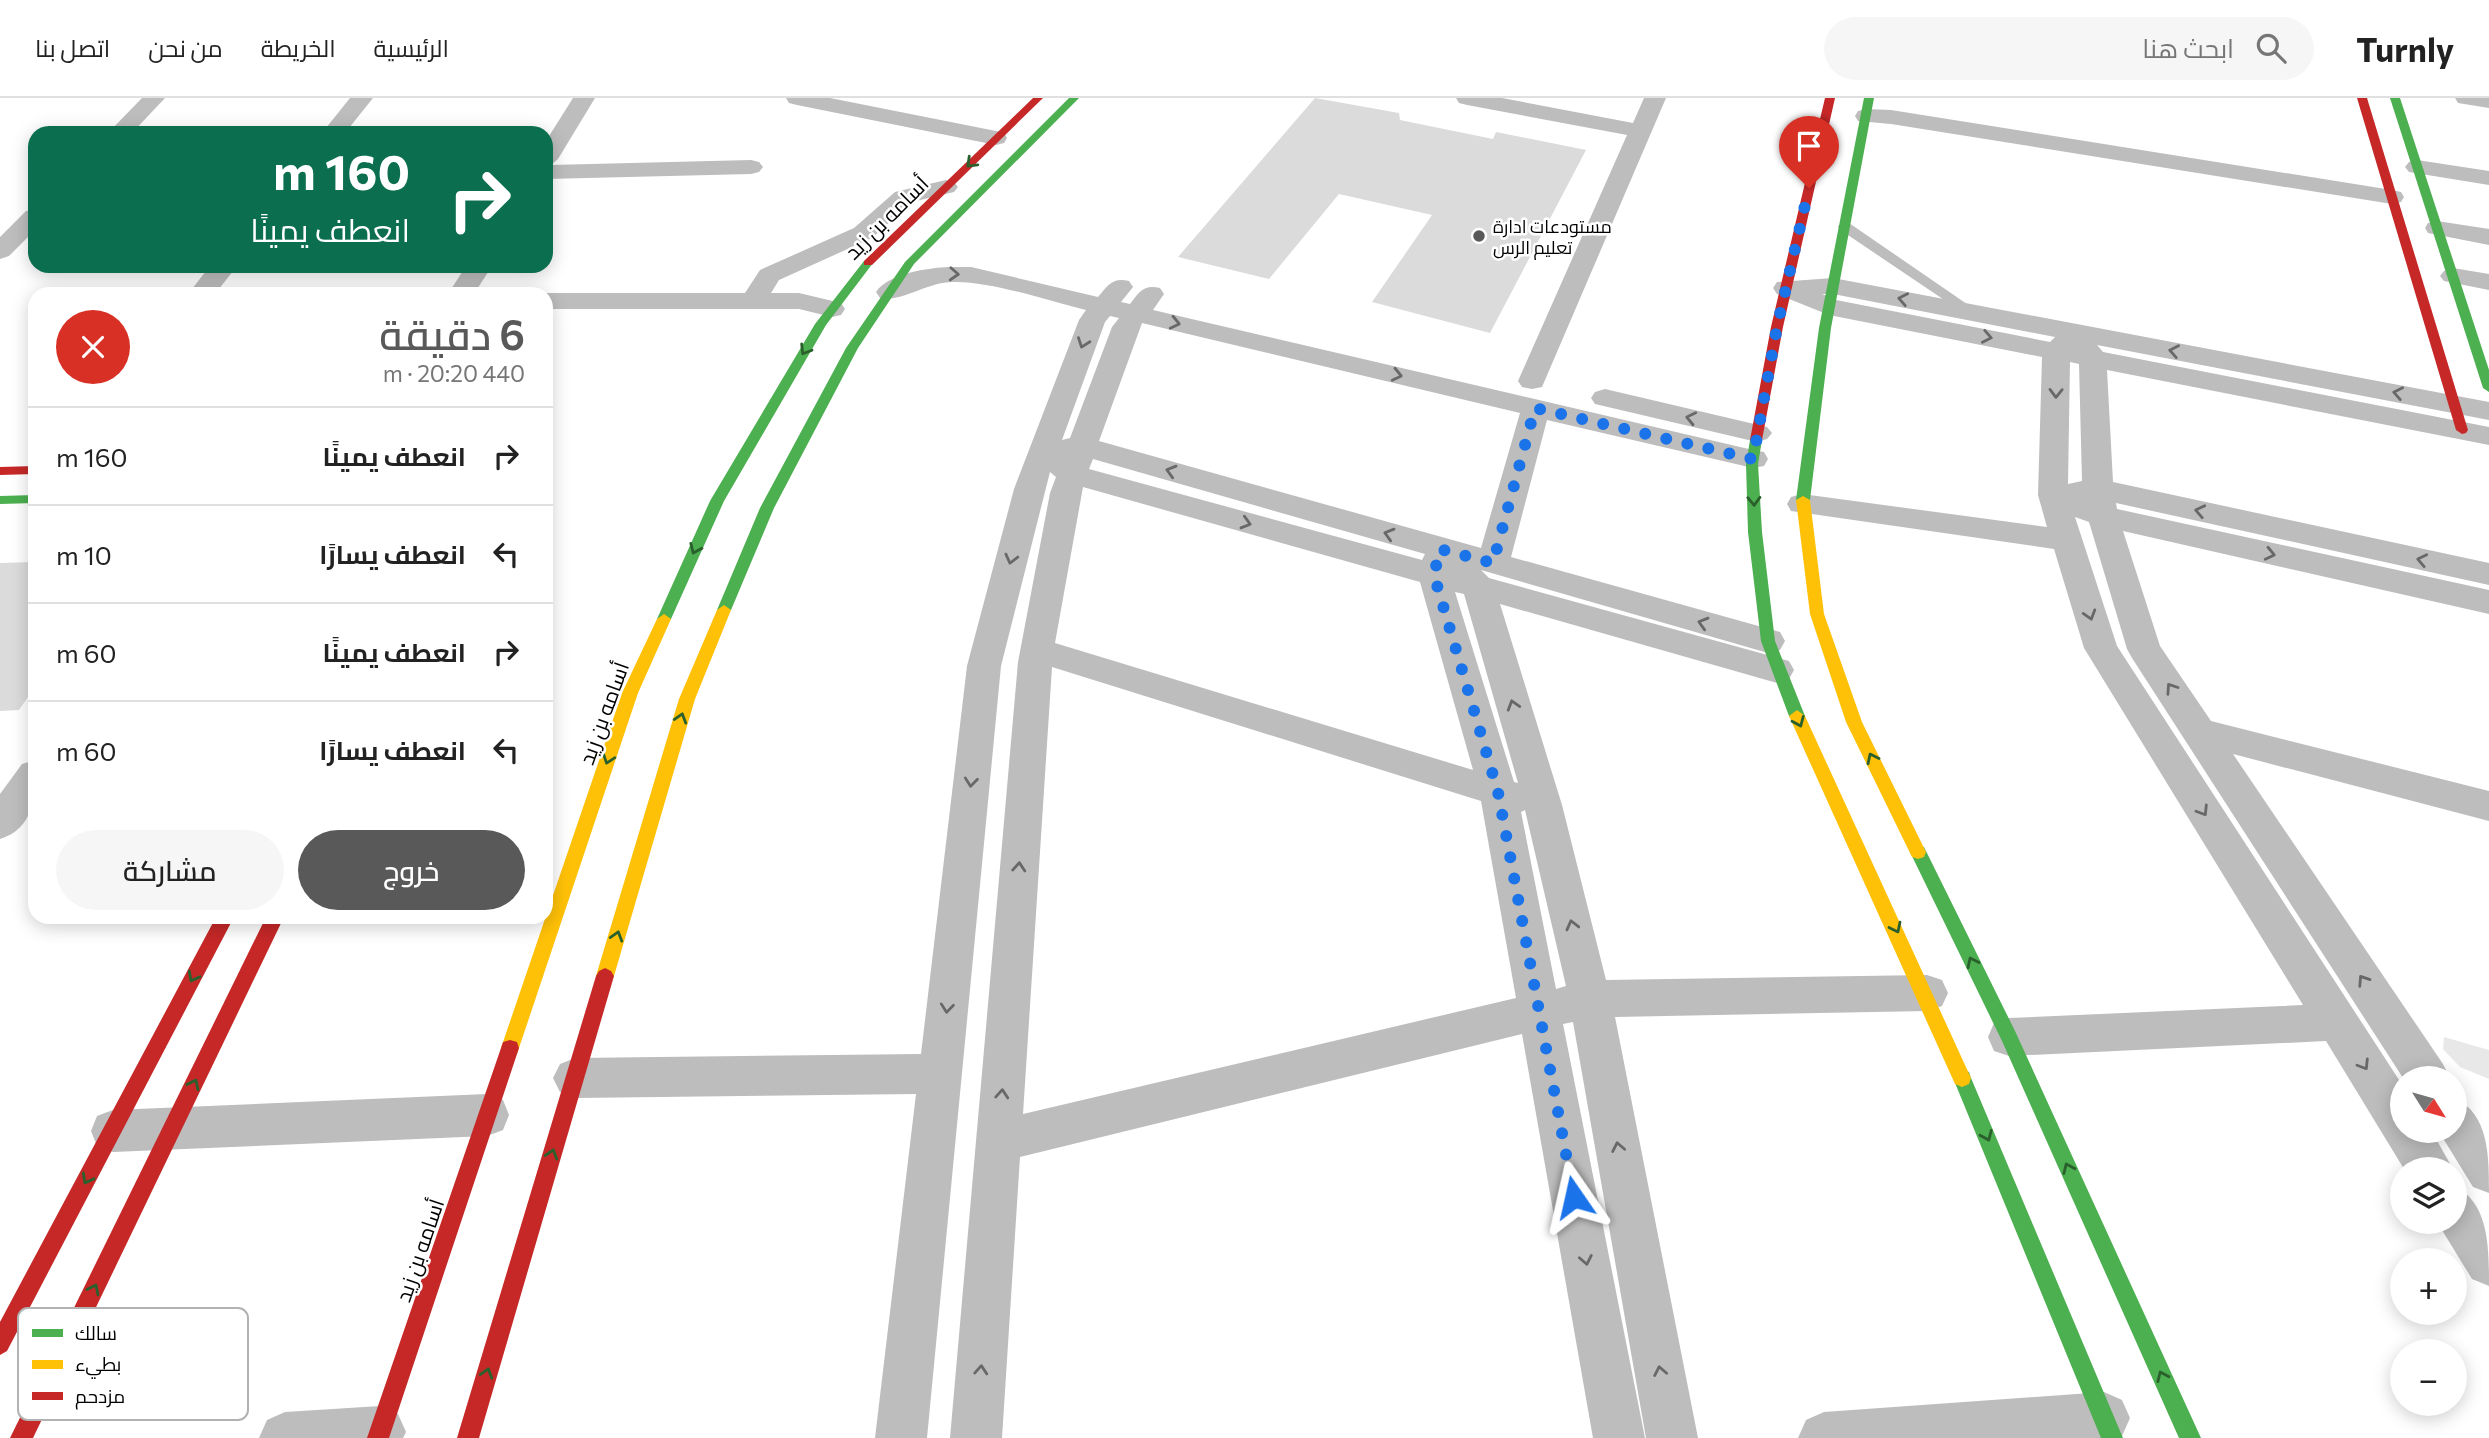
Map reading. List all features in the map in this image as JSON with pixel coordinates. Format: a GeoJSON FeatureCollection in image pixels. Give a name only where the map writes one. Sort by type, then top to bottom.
{"type":"FeatureCollection","features":[{"type":"Feature","properties":{"kind":"street"},"geometry":{"type":"LineString","coordinates":[[126,126],[154,98]]}},
{"type":"Feature","properties":{"kind":"street"},"geometry":{"type":"LineString","coordinates":[[339,126],[362,98]]}},
{"type":"Feature","properties":{"kind":"street"},"geometry":{"type":"LineString","coordinates":[[553,148],[584,98]]}},
{"type":"Feature","properties":{"kind":"street","name":"أسامه بن زيد"},"geometry":{"type":"LineString","coordinates":[[553,921],[630,694],[780,389],[832,309],[863,268],[1038,98]]}},
{"type":"Feature","properties":{"kind":"street"},"geometry":{"type":"LineString","coordinates":[[468,1438],[687,699],[761,507],[852,348],[910,262],[1074,98]]}},
{"type":"Feature","properties":{"kind":"street"},"geometry":{"type":"LineString","coordinates":[[1467,98],[1641,131]]}},
{"type":"Feature","properties":{"kind":"street"},"geometry":{"type":"LineString","coordinates":[[1655,98],[1534,395],[1485,575],[1590,999],[1672,1438]]}},
{"type":"Feature","properties":{"kind":"street"},"geometry":{"type":"LineString","coordinates":[[1824,1438],[2108,1428],[1927,993],[1829,792],[1773,656],[1755,532],[1755,446],[1786,288],[1830,98]]}},
{"type":"Feature","properties":{"kind":"street"},"geometry":{"type":"LineString","coordinates":[[2362,98],[2454,404],[2480,428],[2489,465]]}},
{"type":"Feature","properties":{"kind":"street"},"geometry":{"type":"LineString","coordinates":[[2395,98],[2489,388]]}},
{"type":"Feature","properties":{"kind":"street"},"geometry":{"type":"LineString","coordinates":[[2466,98],[2489,102]]}},
{"type":"Feature","properties":{"kind":"street"},"geometry":{"type":"LineString","coordinates":[[822,100],[996,138]]}},
{"type":"Feature","properties":{"kind":"street"},"geometry":{"type":"LineString","coordinates":[[2190,1438],[2009,1037],[1854,722],[1817,614],[1802,504],[1831,296],[1868,107],[1891,117],[2392,197]]}},
{"type":"Feature","properties":{"kind":"street"},"geometry":{"type":"LineString","coordinates":[[553,172],[751,167]]}},
{"type":"Feature","properties":{"kind":"street"},"geometry":{"type":"LineString","coordinates":[[2420,174],[2489,178]]}},
{"type":"Feature","properties":{"kind":"street"},"geometry":{"type":"LineString","coordinates":[[2420,174],[2489,192]]}},
{"type":"Feature","properties":{"kind":"street"},"geometry":{"type":"LineString","coordinates":[[753,301],[769,275],[863,233],[904,197],[946,187]]}},
{"type":"Feature","properties":{"kind":"street"},"geometry":{"type":"LineString","coordinates":[[0,251],[28,223]]}},
{"type":"Feature","properties":{"kind":"street"},"geometry":{"type":"LineString","coordinates":[[2437,228],[2489,237]]}},
{"type":"Feature","properties":{"kind":"street"},"geometry":{"type":"LineString","coordinates":[[929,243],[1128,300],[1755,446]]}},
{"type":"Feature","properties":{"kind":"street"},"geometry":{"type":"LineString","coordinates":[[890,292],[912,279],[945,272],[1128,300]]}},
{"type":"Feature","properties":{"kind":"street"},"geometry":{"type":"LineString","coordinates":[[207,287],[218,273]]}},
{"type":"Feature","properties":{"kind":"street"},"geometry":{"type":"LineString","coordinates":[[2455,284],[2489,282]]}},
{"type":"Feature","properties":{"kind":"street"},"geometry":{"type":"LineString","coordinates":[[2455,284],[2489,298]]}},
{"type":"Feature","properties":{"kind":"street"},"geometry":{"type":"LineString","coordinates":[[1786,288],[2480,428]]}},
{"type":"Feature","properties":{"kind":"street"},"geometry":{"type":"LineString","coordinates":[[1831,296],[1973,313],[2075,347],[2454,404]]}},
{"type":"Feature","properties":{"kind":"street"},"geometry":{"type":"LineString","coordinates":[[901,1438],[984,666],[1029,489],[1065,458],[1126,327],[1128,300]]}},
{"type":"Feature","properties":{"kind":"street"},"geometry":{"type":"LineString","coordinates":[[553,301],[799,302],[832,309]]}},
{"type":"Feature","properties":{"kind":"street"},"geometry":{"type":"LineString","coordinates":[[2075,347],[2053,495],[2101,648],[2390,1106]]}},
{"type":"Feature","properties":{"kind":"street"},"geometry":{"type":"LineString","coordinates":[[2075,347],[2101,503],[2144,649],[2420,1066]]}},
{"type":"Feature","properties":{"kind":"street"},"geometry":{"type":"LineString","coordinates":[[1065,458],[1773,656]]}},
{"type":"Feature","properties":{"kind":"street"},"geometry":{"type":"LineString","coordinates":[[976,1438],[1037,650],[1065,493],[1065,458]]}},
{"type":"Feature","properties":{"kind":"street"},"geometry":{"type":"LineString","coordinates":[[8,495],[28,476]]}},
{"type":"Feature","properties":{"kind":"street"},"geometry":{"type":"LineString","coordinates":[[2053,495],[2489,574]]}},
{"type":"Feature","properties":{"kind":"street"},"geometry":{"type":"LineString","coordinates":[[2101,503],[2489,602]]}},
{"type":"Feature","properties":{"kind":"street"},"geometry":{"type":"LineString","coordinates":[[1802,504],[2067,540]]}},
{"type":"Feature","properties":{"kind":"street"},"geometry":{"type":"LineString","coordinates":[[1437,562],[1498,792],[1619,1438]]}},
{"type":"Feature","properties":{"kind":"street"},"geometry":{"type":"LineString","coordinates":[[1037,650],[1543,805]]}},
{"type":"Feature","properties":{"kind":"street"},"geometry":{"type":"LineString","coordinates":[[2200,732],[2489,806]]}},
{"type":"Feature","properties":{"kind":"street"},"geometry":{"type":"LineString","coordinates":[[0,824],[28,784]]}},
{"type":"Feature","properties":{"kind":"street"},"geometry":{"type":"LineString","coordinates":[[19,1308],[221,924]]}},
{"type":"Feature","properties":{"kind":"street"},"geometry":{"type":"LineString","coordinates":[[84,1308],[272,924]]}},
{"type":"Feature","properties":{"kind":"street","name":"أسامه بن زيد"},"geometry":{"type":"LineString","coordinates":[[379,1435],[552,924]]}},
{"type":"Feature","properties":{"kind":"street"},"geometry":{"type":"LineString","coordinates":[[999,1141],[1590,999],[1927,993]]}},
{"type":"Feature","properties":{"kind":"street"},"geometry":{"type":"LineString","coordinates":[[2009,1037],[2337,1022]]}},
{"type":"Feature","properties":{"kind":"street"},"geometry":{"type":"LineString","coordinates":[[575,1078],[940,1074]]}},
{"type":"Feature","properties":{"kind":"street"},"geometry":{"type":"LineString","coordinates":[[113,1130],[487,1115]]}},
{"type":"Feature","properties":{"kind":"street"},"geometry":{"type":"LineString","coordinates":[[2468,1139],[2489,1171]]}},
{"type":"Feature","properties":{"kind":"street"},"geometry":{"type":"LineString","coordinates":[[2467,1228],[2489,1262]]}},
{"type":"Feature","properties":{"kind":"street"},"geometry":{"type":"LineString","coordinates":[[0,1344],[18,1310]]}},
{"type":"Feature","properties":{"kind":"street"},"geometry":{"type":"LineString","coordinates":[[21,1438],[30,1420]]}},
{"type":"Feature","properties":{"kind":"street"},"geometry":{"type":"LineString","coordinates":[[285,1438],[379,1435]]}},
{"type":"Feature","properties":{"kind":"lane"},"geometry":{"type":"LineString","coordinates":[[1844,226],[1973,313]]}},
{"type":"Feature","properties":{"kind":"shaded area"},"geometry":{"type":"Polygon","coordinates":[[[2444,1037],[2489,1050],[2489,1079],[2468,1070],[2468,1066],[2459,1066],[2443,1049],[2444,1037]]]}},
{"type":"Feature","properties":{"kind":"building","name":"مستودعات ادارة تعليم الرس"},"geometry":{"type":"Polygon","coordinates":[[[1315,98],[1399,113],[1400,120],[1493,139],[1496,132],[1586,150],[1490,333],[1372,302],[1432,215],[1339,194],[1269,279],[1178,257],[1315,98]]]}},
{"type":"Feature","properties":{"kind":"building"},"geometry":{"type":"Polygon","coordinates":[[[28,562],[28,697],[19,710],[0,711],[0,563],[28,562]]]}},
{"type":"Feature","properties":{"kind":"traffic: fast"},"geometry":{"type":"LineString","coordinates":[[724,610],[767,508],[852,348],[910,262],[1074,98]]}},
{"type":"Feature","properties":{"kind":"traffic: fast"},"geometry":{"type":"LineString","coordinates":[[1803,500],[1825,328],[1869,98]]}},
{"type":"Feature","properties":{"kind":"traffic: fast"},"geometry":{"type":"LineString","coordinates":[[2395,98],[2489,388]]}},
{"type":"Feature","properties":{"kind":"traffic: fast"},"geometry":{"type":"LineString","coordinates":[[664,619],[717,501],[821,324],[868,263]]}},
{"type":"Feature","properties":{"kind":"traffic: fast"},"geometry":{"type":"LineString","coordinates":[[1756,440],[1752,464],[1755,532],[1768,641],[1797,716]]}},
{"type":"Feature","properties":{"kind":"traffic: fast"},"geometry":{"type":"LineString","coordinates":[[0,500],[28,499]]}},
{"type":"Feature","properties":{"kind":"traffic: fast"},"geometry":{"type":"LineString","coordinates":[[1918,852],[2009,1037],[2190,1438]]}},
{"type":"Feature","properties":{"kind":"traffic: fast"},"geometry":{"type":"LineString","coordinates":[[1962,1078],[2112,1438]]}},
{"type":"Feature","properties":{"kind":"traffic: slow"},"geometry":{"type":"LineString","coordinates":[[1803,500],[1817,614],[1854,722],[1918,852]]}},
{"type":"Feature","properties":{"kind":"traffic: slow"},"geometry":{"type":"LineString","coordinates":[[605,976],[687,699],[724,610]]}},
{"type":"Feature","properties":{"kind":"traffic: slow"},"geometry":{"type":"LineString","coordinates":[[553,921],[630,693],[664,619]]}},
{"type":"Feature","properties":{"kind":"traffic: slow"},"geometry":{"type":"LineString","coordinates":[[1797,716],[1962,1078]]}},
{"type":"Feature","properties":{"kind":"traffic: slow"},"geometry":{"type":"LineString","coordinates":[[510,1048],[552,924]]}},
{"type":"Feature","properties":{"kind":"traffic: jam"},"geometry":{"type":"LineString","coordinates":[[868,263],[1038,98]]}},
{"type":"Feature","properties":{"kind":"traffic: jam"},"geometry":{"type":"LineString","coordinates":[[1756,440],[1777,327],[1830,98]]}},
{"type":"Feature","properties":{"kind":"traffic: jam"},"geometry":{"type":"LineString","coordinates":[[2362,98],[2462,430]]}},
{"type":"Feature","properties":{"kind":"traffic: jam"},"geometry":{"type":"LineString","coordinates":[[0,471],[28,470]]}},
{"type":"Feature","properties":{"kind":"traffic: jam"},"geometry":{"type":"LineString","coordinates":[[19,1308],[221,924]]}},
{"type":"Feature","properties":{"kind":"traffic: jam"},"geometry":{"type":"LineString","coordinates":[[84,1308],[272,924]]}},
{"type":"Feature","properties":{"kind":"traffic: jam"},"geometry":{"type":"LineString","coordinates":[[468,1438],[605,976]]}},
{"type":"Feature","properties":{"kind":"traffic: jam"},"geometry":{"type":"LineString","coordinates":[[378,1438],[510,1048]]}},
{"type":"Feature","properties":{"kind":"traffic: jam"},"geometry":{"type":"LineString","coordinates":[[0,1344],[18,1310]]}},
{"type":"Feature","properties":{"kind":"traffic: jam"},"geometry":{"type":"LineString","coordinates":[[21,1438],[30,1420]]}},
{"type":"Feature","properties":{"kind":"place","name":"مستودعات ادارة تعليم الرس"},"geometry":{"type":"Point","coordinates":[1479,236]}},
{"type":"Feature","properties":{"kind":"route"},"geometry":{"type":"LineString","coordinates":[[1574,1197],[1498,792],[1434,575],[1440,549],[1493,563],[1535,408],[1753,459],[1777,327],[1809,188]]}}]}
